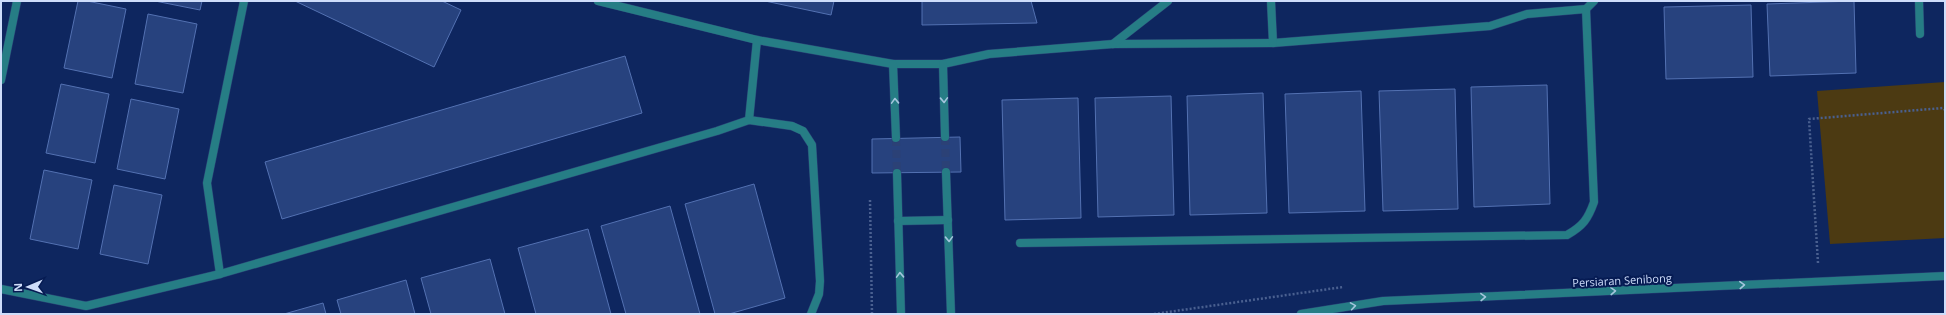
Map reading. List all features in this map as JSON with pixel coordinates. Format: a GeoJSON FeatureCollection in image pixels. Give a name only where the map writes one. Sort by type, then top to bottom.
{"type":"FeatureCollection","features":[{"type":"Feature","properties":{"kind":"street"},"geometry":{"type":"LineString","coordinates":[[1,80],[17,1]]}},
{"type":"Feature","properties":{"kind":"street"},"geometry":{"type":"LineString","coordinates":[[220,274],[206,183],[244,1]]}},
{"type":"Feature","properties":{"kind":"street"},"geometry":{"type":"LineString","coordinates":[[598,1],[757,40],[893,64],[943,64],[989,54],[1114,44],[1274,43],[1490,26],[1527,14],[1586,9],[1594,1]]}},
{"type":"Feature","properties":{"kind":"street"},"geometry":{"type":"LineString","coordinates":[[1114,44],[1168,1]]}},
{"type":"Feature","properties":{"kind":"street"},"geometry":{"type":"LineString","coordinates":[[1270,1],[1274,43]]}},
{"type":"Feature","properties":{"kind":"street"},"geometry":{"type":"LineString","coordinates":[[1919,1],[1920,34]]}},
{"type":"Feature","properties":{"kind":"street"},"geometry":{"type":"LineString","coordinates":[[1020,243],[1567,234],[1580,228],[1589,217],[1594,202],[1586,9]]}},
{"type":"Feature","properties":{"kind":"street"},"geometry":{"type":"LineString","coordinates":[[748,120],[757,40]]}},
{"type":"Feature","properties":{"kind":"street"},"geometry":{"type":"LineString","coordinates":[[893,64],[896,138]]}},
{"type":"Feature","properties":{"kind":"street"},"geometry":{"type":"LineString","coordinates":[[943,64],[945,137]]}},
{"type":"Feature","properties":{"kind":"street"},"geometry":{"type":"LineString","coordinates":[[1,289],[86,306],[220,274],[717,132],[748,120],[792,126],[803,131],[812,145],[820,281],[819,294],[811,314]]}},
{"type":"Feature","properties":{"kind":"street"},"geometry":{"type":"LineString","coordinates":[[946,172],[951,314]]}},
{"type":"Feature","properties":{"kind":"street"},"geometry":{"type":"LineString","coordinates":[[897,173],[901,314]]}},
{"type":"Feature","properties":{"kind":"street"},"geometry":{"type":"LineString","coordinates":[[898,221],[948,220]]}},
{"type":"Feature","properties":{"kind":"street","name":"Persiaran Senibong"},"geometry":{"type":"LineString","coordinates":[[1301,314],[1383,301],[1945,276]]}},
{"type":"Feature","properties":{"kind":"path"},"geometry":{"type":"LineString","coordinates":[[1819,282],[1809,119],[1943,108],[1945,110]]}},
{"type":"Feature","properties":{"kind":"path"},"geometry":{"type":"LineString","coordinates":[[870,200],[872,314]]}},
{"type":"Feature","properties":{"kind":"shaded area"},"geometry":{"type":"Polygon","coordinates":[[[1945,82],[1945,238],[1830,244],[1817,91],[1945,82]]]}},
{"type":"Feature","properties":{"kind":"building"},"geometry":{"type":"Polygon","coordinates":[[[78,1],[87,1],[126,9],[112,78],[64,68],[78,1]]]}},
{"type":"Feature","properties":{"kind":"building"},"geometry":{"type":"Polygon","coordinates":[[[155,1],[202,1],[200,10],[155,1]]]}},
{"type":"Feature","properties":{"kind":"building"},"geometry":{"type":"Polygon","coordinates":[[[295,1],[442,1],[461,10],[434,67],[295,1]]]}},
{"type":"Feature","properties":{"kind":"building"},"geometry":{"type":"Polygon","coordinates":[[[765,1],[834,1],[831,15],[765,1]]]}},
{"type":"Feature","properties":{"kind":"building"},"geometry":{"type":"Polygon","coordinates":[[[922,1],[1031,1],[1037,23],[922,25],[922,1]]]}},
{"type":"Feature","properties":{"kind":"building"},"geometry":{"type":"Polygon","coordinates":[[[1854,1],[1856,73],[1770,76],[1767,4],[1854,1]]]}},
{"type":"Feature","properties":{"kind":"building"},"geometry":{"type":"Polygon","coordinates":[[[1751,5],[1753,77],[1666,79],[1664,7],[1751,5]]]}},
{"type":"Feature","properties":{"kind":"building"},"geometry":{"type":"Polygon","coordinates":[[[148,14],[197,24],[183,93],[135,84],[148,14]]]}},
{"type":"Feature","properties":{"kind":"building"},"geometry":{"type":"Polygon","coordinates":[[[625,56],[642,113],[282,219],[265,162],[625,56]]]}},
{"type":"Feature","properties":{"kind":"building"},"geometry":{"type":"Polygon","coordinates":[[[61,84],[109,94],[95,163],[46,153],[61,84]]]}},
{"type":"Feature","properties":{"kind":"building"},"geometry":{"type":"Polygon","coordinates":[[[1547,85],[1550,204],[1474,207],[1471,87],[1547,85]]]}},
{"type":"Feature","properties":{"kind":"building"},"geometry":{"type":"Polygon","coordinates":[[[1455,89],[1458,209],[1383,211],[1379,91],[1455,89]]]}},
{"type":"Feature","properties":{"kind":"building"},"geometry":{"type":"Polygon","coordinates":[[[1361,91],[1365,211],[1289,213],[1285,94],[1361,91]]]}},
{"type":"Feature","properties":{"kind":"building"},"geometry":{"type":"Polygon","coordinates":[[[1263,93],[1267,213],[1190,215],[1187,96],[1263,93]]]}},
{"type":"Feature","properties":{"kind":"building"},"geometry":{"type":"Polygon","coordinates":[[[1171,96],[1174,215],[1098,217],[1095,98],[1171,96]]]}},
{"type":"Feature","properties":{"kind":"building"},"geometry":{"type":"Polygon","coordinates":[[[1078,98],[1081,218],[1005,220],[1002,100],[1078,98]]]}},
{"type":"Feature","properties":{"kind":"building"},"geometry":{"type":"Polygon","coordinates":[[[131,99],[179,109],[165,179],[117,169],[131,99]]]}},
{"type":"Feature","properties":{"kind":"building"},"geometry":{"type":"Polygon","coordinates":[[[960,137],[961,172],[872,173],[872,139],[960,137]]]}},
{"type":"Feature","properties":{"kind":"building"},"geometry":{"type":"Polygon","coordinates":[[[44,170],[92,180],[78,249],[30,239],[44,170]]]}},
{"type":"Feature","properties":{"kind":"building"},"geometry":{"type":"Polygon","coordinates":[[[754,184],[785,298],[729,314],[715,314],[685,204],[754,184]]]}},
{"type":"Feature","properties":{"kind":"building"},"geometry":{"type":"Polygon","coordinates":[[[114,185],[162,195],[148,264],[100,254],[114,185]]]}},
{"type":"Feature","properties":{"kind":"building"},"geometry":{"type":"Polygon","coordinates":[[[670,206],[700,314],[626,314],[601,226],[670,206]]]}},
{"type":"Feature","properties":{"kind":"building"},"geometry":{"type":"Polygon","coordinates":[[[588,229],[611,314],[536,314],[518,248],[588,229]]]}},
{"type":"Feature","properties":{"kind":"building"},"geometry":{"type":"Polygon","coordinates":[[[490,259],[505,314],[431,314],[421,278],[490,259]]]}},
{"type":"Feature","properties":{"kind":"building"},"geometry":{"type":"Polygon","coordinates":[[[406,280],[415,314],[341,314],[337,300],[406,280]]]}},
{"type":"Feature","properties":{"kind":"building"},"geometry":{"type":"Polygon","coordinates":[[[323,303],[326,314],[284,314],[323,303]]]}},
{"type":"Feature","properties":{"kind":"tunnel"},"geometry":{"type":"LineString","coordinates":[[945,137],[946,172]]}},
{"type":"Feature","properties":{"kind":"tunnel"},"geometry":{"type":"LineString","coordinates":[[896,138],[897,173]]}}]}
